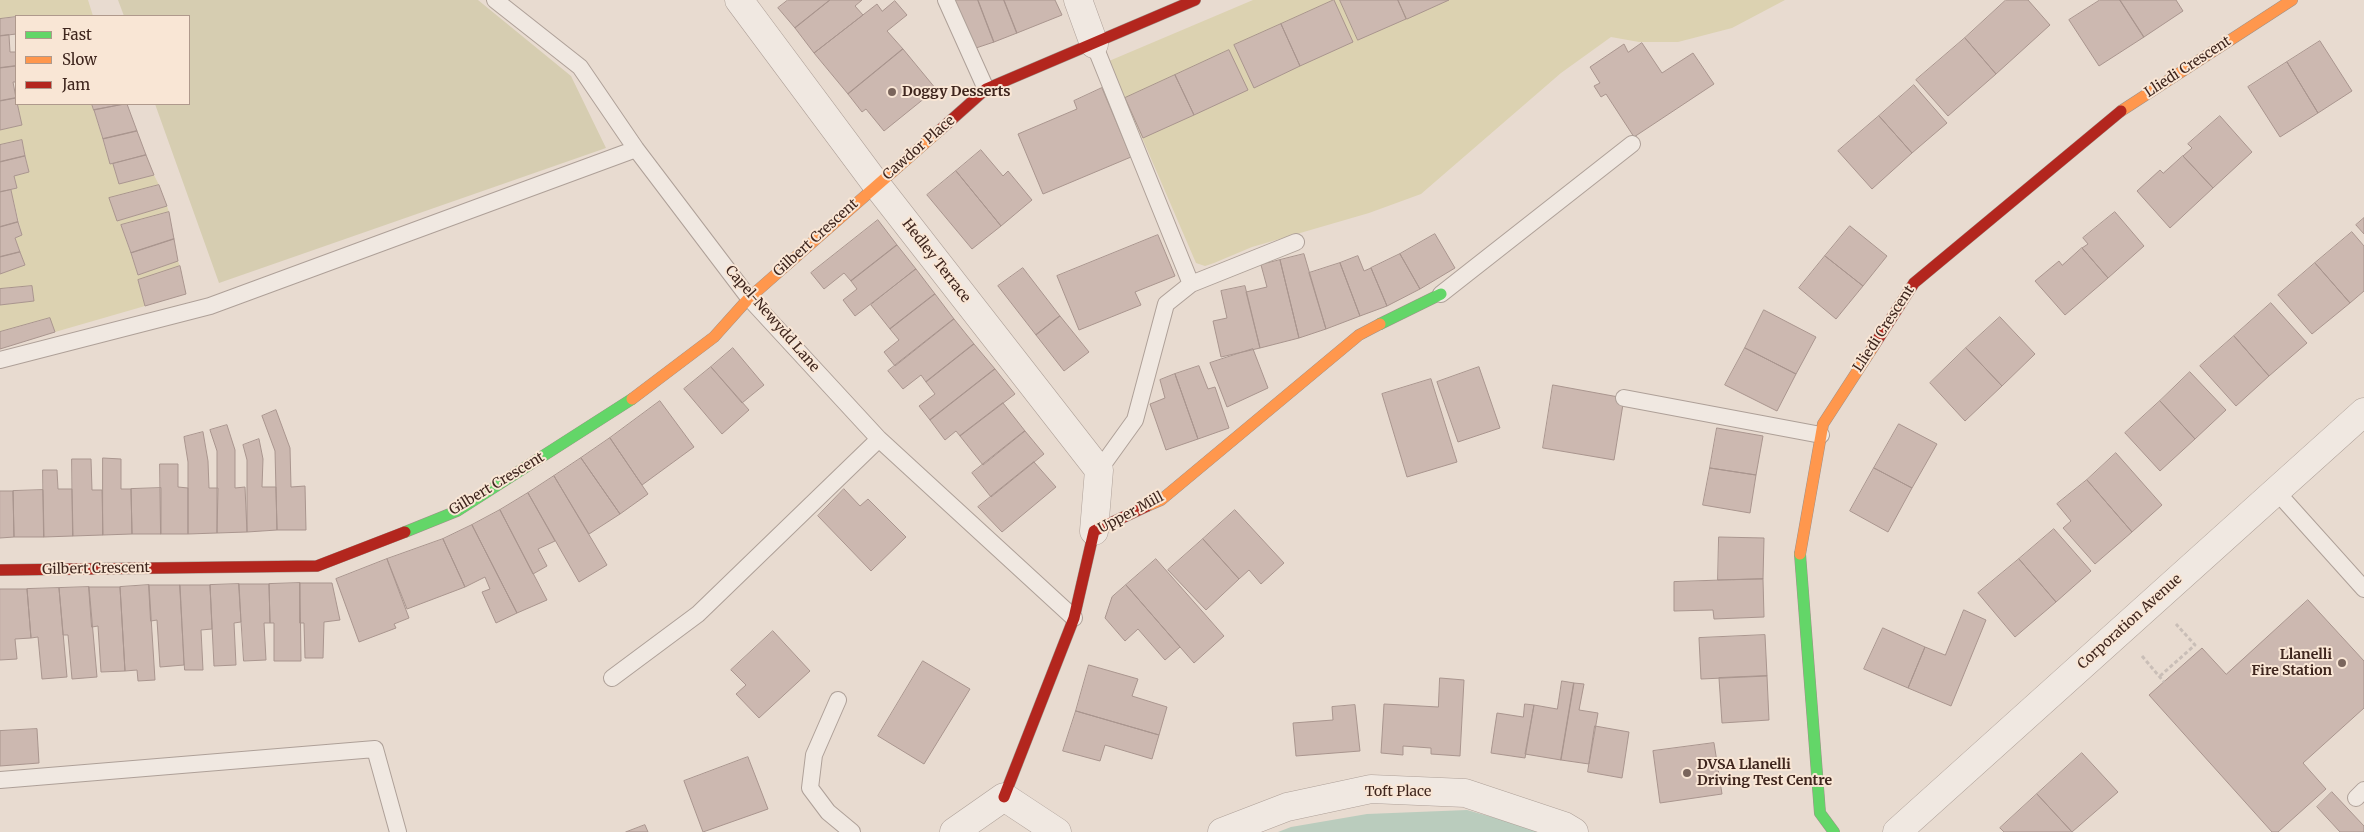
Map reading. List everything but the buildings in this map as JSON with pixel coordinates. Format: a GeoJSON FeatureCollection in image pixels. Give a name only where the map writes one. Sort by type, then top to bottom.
{"type":"FeatureCollection","features":[{"type":"Feature","properties":{"kind":"street","name":"Hedley Terrace"},"geometry":{"type":"LineString","coordinates":[[739,0],[876,184],[1099,470]]}},
{"type":"Feature","properties":{"kind":"street"},"geometry":{"type":"LineString","coordinates":[[1078,0],[1094,44]]}},
{"type":"Feature","properties":{"kind":"street","name":"Cawdor Place"},"geometry":{"type":"LineString","coordinates":[[876,184],[986,89],[1194,0]]}},
{"type":"Feature","properties":{"kind":"street","name":"Lliedi Crescent"},"geometry":{"type":"LineString","coordinates":[[1834,832],[1820,813],[1800,549],[1823,424],[1914,283],[2118,113],[2292,0]]}},
{"type":"Feature","properties":{"kind":"street","name":"Gilbert Crescent"},"geometry":{"type":"LineString","coordinates":[[0,570],[317,566],[457,511],[618,410],[714,337],[749,298],[876,184]]}},
{"type":"Feature","properties":{"kind":"street","name":"Upper Mill"},"geometry":{"type":"LineString","coordinates":[[1004,797],[1074,618],[1094,531],[1161,500],[1359,335],[1441,294]]}},
{"type":"Feature","properties":{"kind":"street","name":"Corporation Avenue"},"geometry":{"type":"LineString","coordinates":[[1897,832],[2364,412]]}},
{"type":"Feature","properties":{"kind":"street"},"geometry":{"type":"LineString","coordinates":[[1094,531],[1099,470]]}},
{"type":"Feature","properties":{"kind":"street","name":"Toft Place"},"geometry":{"type":"LineString","coordinates":[[1222,832],[1287,807],[1371,789],[1465,793],[1564,826],[1574,832]]}},
{"type":"Feature","properties":{"kind":"street"},"geometry":{"type":"LineString","coordinates":[[954,832],[1004,797],[1057,832]]}},
{"type":"Feature","properties":{"kind":"lane","name":"Capel-Newydd Lane"},"geometry":{"type":"LineString","coordinates":[[495,0],[580,67],[636,149],[749,298],[879,439],[1074,618]]}},
{"type":"Feature","properties":{"kind":"lane"},"geometry":{"type":"LineString","coordinates":[[946,0],[986,89]]}},
{"type":"Feature","properties":{"kind":"lane"},"geometry":{"type":"LineString","coordinates":[[1094,44],[1191,284]]}},
{"type":"Feature","properties":{"kind":"lane"},"geometry":{"type":"LineString","coordinates":[[1441,294],[1632,144]]}},
{"type":"Feature","properties":{"kind":"lane"},"geometry":{"type":"LineString","coordinates":[[0,360],[210,306],[636,149]]}},
{"type":"Feature","properties":{"kind":"lane"},"geometry":{"type":"LineString","coordinates":[[1099,470],[1135,420],[1166,304],[1191,284],[1296,242]]}},
{"type":"Feature","properties":{"kind":"lane"},"geometry":{"type":"LineString","coordinates":[[1624,398],[1821,435]]}},
{"type":"Feature","properties":{"kind":"lane"},"geometry":{"type":"LineString","coordinates":[[612,678],[698,614],[879,439]]}},
{"type":"Feature","properties":{"kind":"lane"},"geometry":{"type":"LineString","coordinates":[[2276,491],[2364,589]]}},
{"type":"Feature","properties":{"kind":"lane"},"geometry":{"type":"LineString","coordinates":[[838,700],[814,756],[810,788],[828,812],[852,832]]}},
{"type":"Feature","properties":{"kind":"lane"},"geometry":{"type":"LineString","coordinates":[[0,780],[375,749],[398,832]]}},
{"type":"Feature","properties":{"kind":"path"},"geometry":{"type":"LineString","coordinates":[[2160,676],[2184,654]]}},
{"type":"Feature","properties":{"kind":"path"},"geometry":{"type":"LineString","coordinates":[[2154,669],[2164,682]]}},
{"type":"Feature","properties":{"kind":"shaded area"},"geometry":{"type":"Polygon","coordinates":[[[0,0],[88,0],[93,15],[15,15],[0,19],[0,0]]]}},
{"type":"Feature","properties":{"kind":"shaded area"},"geometry":{"type":"Polygon","coordinates":[[[118,0],[478,0],[571,76],[606,148],[219,283],[155,105],[190,105],[190,15],[124,15],[118,0]]]}},
{"type":"Feature","properties":{"kind":"shaded area"},"geometry":{"type":"Polygon","coordinates":[[[1253,0],[1785,0],[1732,28],[1678,42],[1639,42],[1611,37],[1561,73],[1421,194],[1369,213],[1252,247],[1205,266],[1196,263],[1109,61],[1253,0]]]}},
{"type":"Feature","properties":{"kind":"shaded area"},"geometry":{"type":"Polygon","coordinates":[[[17,105],[92,105],[110,164],[113,164],[119,184],[154,175],[159,185],[110,198],[117,221],[167,206],[169,212],[121,225],[138,275],[178,261],[180,266],[138,280],[145,306],[55,332],[49,318],[0,332],[0,305],[34,301],[32,286],[0,289],[0,274],[25,265],[15,238],[22,235],[11,190],[17,188],[14,176],[29,172],[22,140],[0,145],[0,130],[22,125],[17,105]]]}},
{"type":"Feature","properties":{"kind":"shaded area"},"geometry":{"type":"Polygon","coordinates":[[[1467,810],[1545,832],[1278,832],[1291,827],[1367,814],[1467,810]]]}},
{"type":"Feature","properties":{"kind":"traffic: fast"},"geometry":{"type":"LineString","coordinates":[[1380,324],[1441,294]]}},
{"type":"Feature","properties":{"kind":"traffic: fast"},"geometry":{"type":"LineString","coordinates":[[405,532],[457,511],[632,399]]}},
{"type":"Feature","properties":{"kind":"traffic: fast"},"geometry":{"type":"LineString","coordinates":[[1800,554],[1820,813],[1834,832]]}},
{"type":"Feature","properties":{"kind":"traffic: slow"},"geometry":{"type":"LineString","coordinates":[[2121,111],[2292,0]]}},
{"type":"Feature","properties":{"kind":"traffic: slow"},"geometry":{"type":"LineString","coordinates":[[632,399],[714,337],[749,298],[940,130]]}},
{"type":"Feature","properties":{"kind":"traffic: slow"},"geometry":{"type":"LineString","coordinates":[[1147,506],[1161,500],[1359,335],[1380,324]]}},
{"type":"Feature","properties":{"kind":"traffic: slow"},"geometry":{"type":"LineString","coordinates":[[1800,554],[1823,424],[1873,347]]}},
{"type":"Feature","properties":{"kind":"traffic: jam"},"geometry":{"type":"LineString","coordinates":[[940,130],[986,89],[1195,0]]}},
{"type":"Feature","properties":{"kind":"traffic: jam"},"geometry":{"type":"LineString","coordinates":[[1873,347],[1914,283],[2121,111]]}},
{"type":"Feature","properties":{"kind":"traffic: jam"},"geometry":{"type":"LineString","coordinates":[[1004,797],[1074,618],[1094,531],[1147,506]]}},
{"type":"Feature","properties":{"kind":"traffic: jam"},"geometry":{"type":"LineString","coordinates":[[0,570],[317,566],[405,532]]}},
{"type":"Feature","properties":{"kind":"place","name":"Doggy Desserts"},"geometry":{"type":"Point","coordinates":[892,92]}},
{"type":"Feature","properties":{"kind":"place","name":"Llanelli Fire Station"},"geometry":{"type":"Point","coordinates":[2342,663]}},
{"type":"Feature","properties":{"kind":"place","name":"DVSA Llanelli Driving Test Centre"},"geometry":{"type":"Point","coordinates":[1687,773]}}]}
